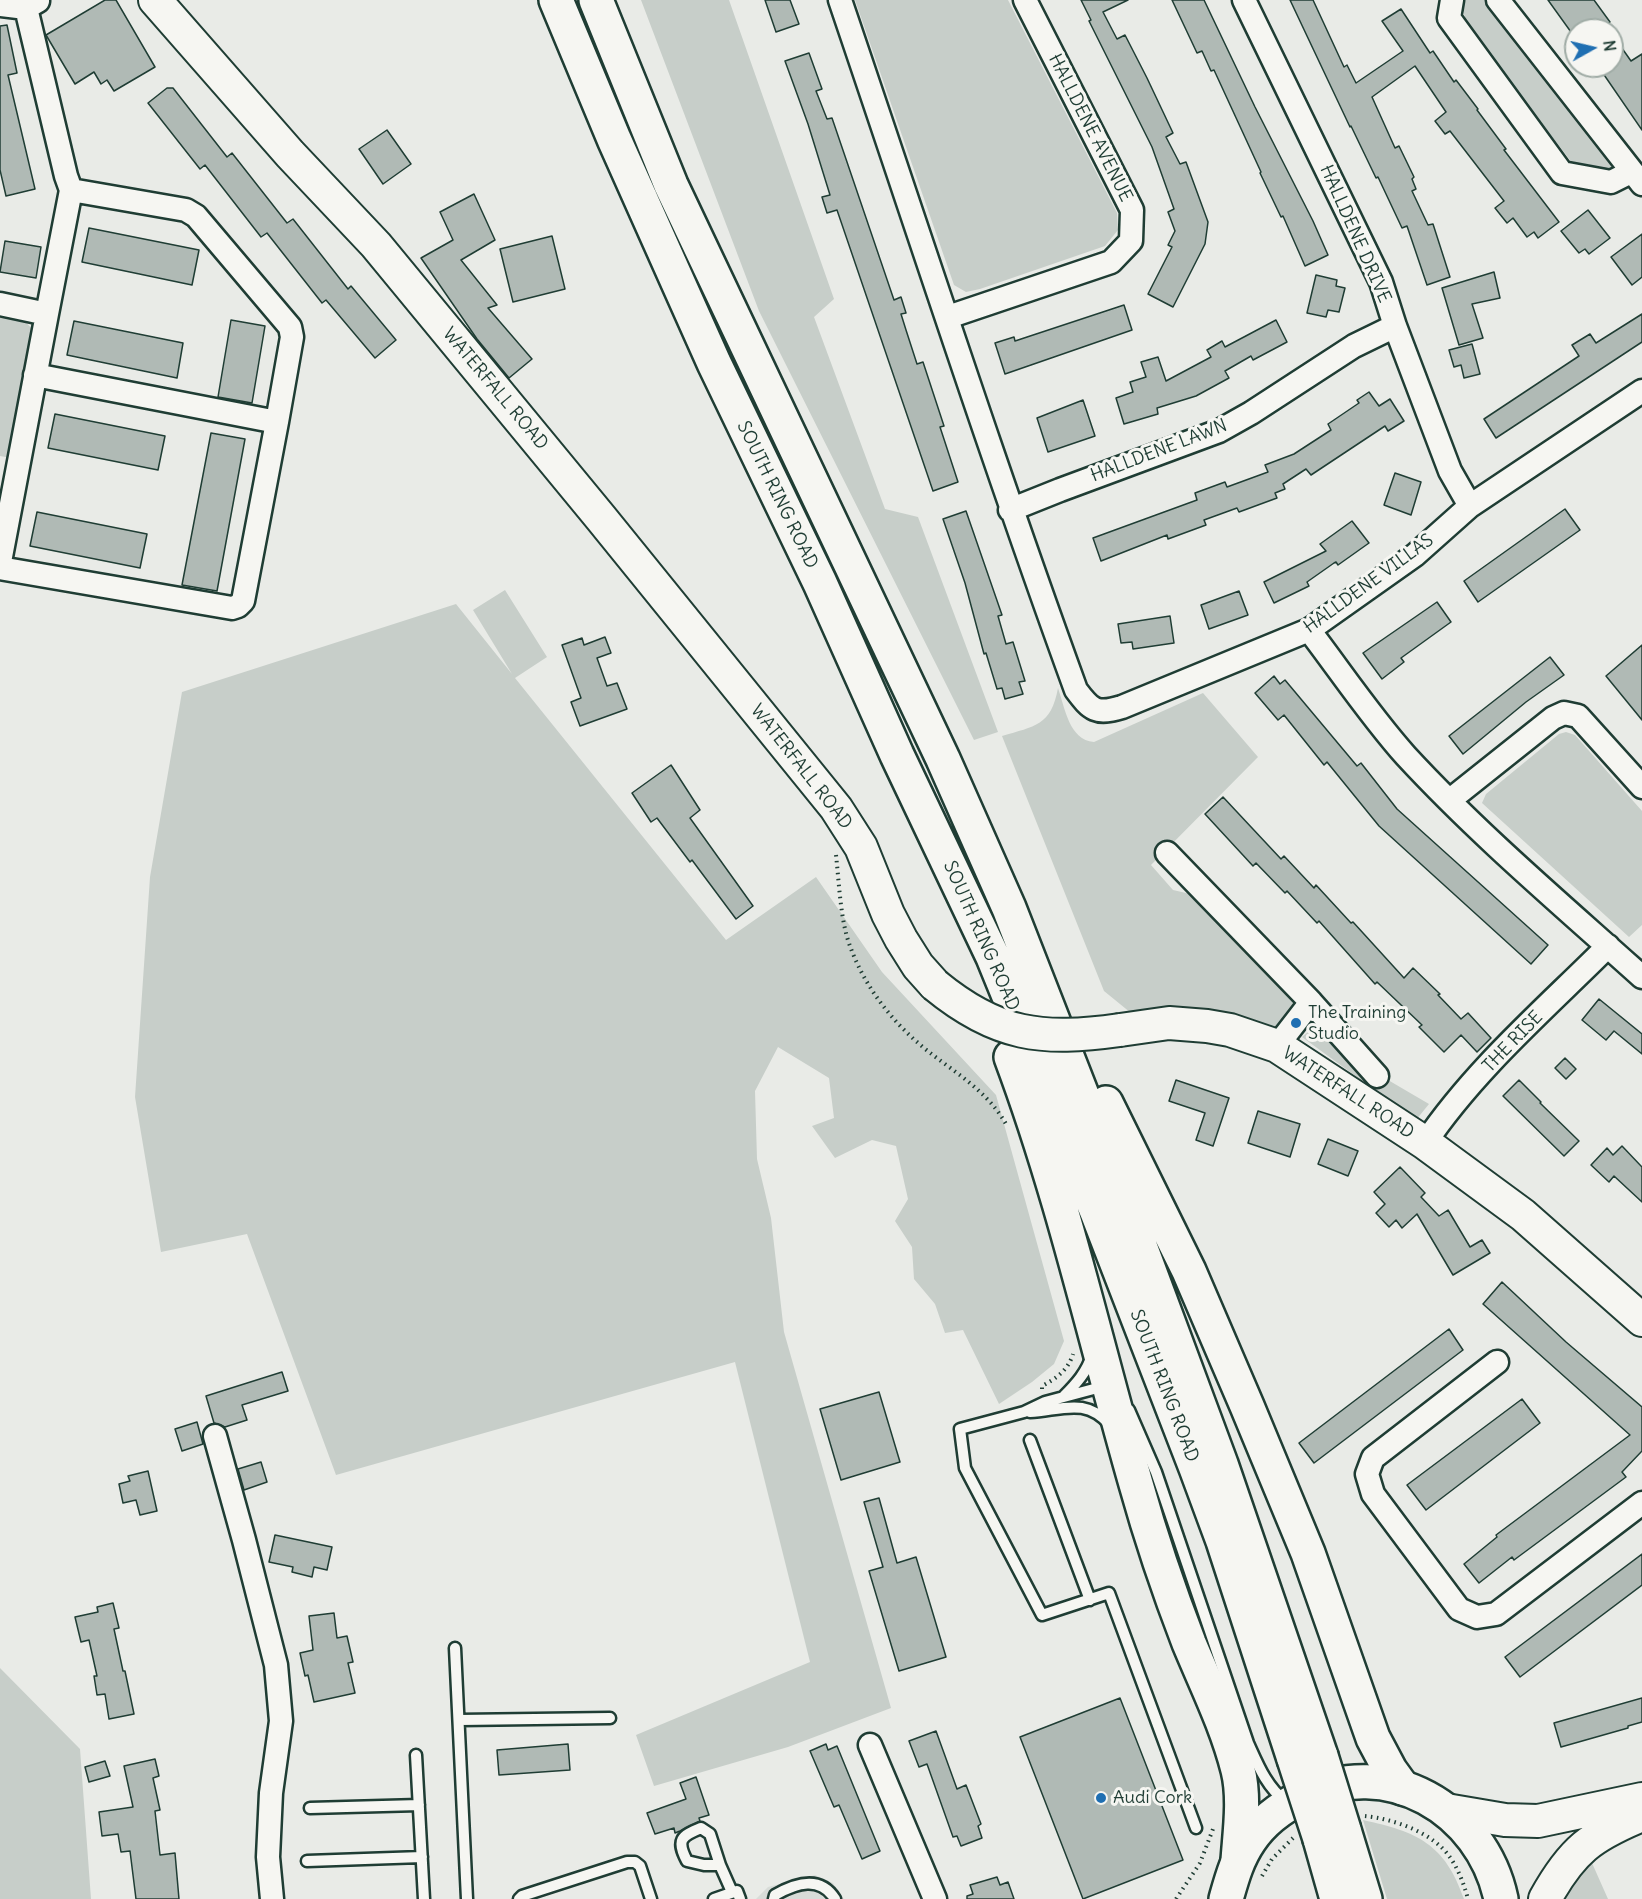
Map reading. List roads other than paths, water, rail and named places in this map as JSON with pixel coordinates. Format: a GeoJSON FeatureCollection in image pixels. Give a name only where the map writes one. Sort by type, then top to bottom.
{"type":"FeatureCollection","features":[{"type":"Feature","properties":{"kind":"main road","name":"SOUTH RING ROAD"},"geometry":{"type":"LineString","coordinates":[[556,0],[614,139],[704,343],[820,583],[897,755],[993,957],[1097,1212],[1307,1757]]}},
{"type":"Feature","properties":{"kind":"main road","name":"SOUTH RING ROAD"},"geometry":{"type":"LineString","coordinates":[[596,0],[671,185],[943,759],[1009,908],[1123,1200],[1221,1464],[1332,1835],[1365,1899]]}},
{"type":"Feature","properties":{"kind":"main road"},"geometry":{"type":"LineString","coordinates":[[897,755],[1044,1151],[1085,1342],[1110,1385],[1124,1441],[1169,1592],[1239,1771],[1241,1805],[1232,1877]]}},
{"type":"Feature","properties":{"kind":"main road"},"geometry":{"type":"LineString","coordinates":[[1009,908],[1189,1271],[1308,1553],[1378,1750],[1403,1788]]}},
{"type":"Feature","properties":{"kind":"main road"},"geometry":{"type":"LineString","coordinates":[[1204,1899],[1232,1877],[1251,1838],[1269,1819],[1289,1804],[1312,1792],[1343,1784],[1380,1783],[1403,1788],[1426,1797],[1467,1828],[1484,1851],[1495,1876],[1501,1899]]}},
{"type":"Feature","properties":{"kind":"main road","name":"SOUTH RING ROAD"},"geometry":{"type":"LineString","coordinates":[[1332,1835],[1337,1899]]}},
{"type":"Feature","properties":{"kind":"street","name":"WATERFALL ROAD"},"geometry":{"type":"LineString","coordinates":[[155,0],[290,154],[376,245],[836,808],[861,847],[888,914],[918,966],[935,985],[972,1013],[1011,1028],[1045,1035],[1120,1030],[1169,1023],[1230,1030],[1277,1046],[1425,1143],[1523,1215],[1642,1320]]}},
{"type":"Feature","properties":{"kind":"street"},"geometry":{"type":"LineString","coordinates":[[840,0],[1011,510]]}},
{"type":"Feature","properties":{"kind":"street","name":"HALLDENE AVENUE"},"geometry":{"type":"LineString","coordinates":[[948,317],[1111,262],[1131,242],[1132,210],[1025,0]]}},
{"type":"Feature","properties":{"kind":"street","name":"HALLDENE DRIVE"},"geometry":{"type":"LineString","coordinates":[[1244,0],[1381,282],[1395,326],[1450,471],[1470,506]]}},
{"type":"Feature","properties":{"kind":"street"},"geometry":{"type":"LineString","coordinates":[[1452,0],[1449,18],[1562,173],[1611,182],[1636,178],[1498,0]]}},
{"type":"Feature","properties":{"kind":"street"},"geometry":{"type":"LineString","coordinates":[[0,5],[32,4],[71,190],[0,562]]}},
{"type":"Feature","properties":{"kind":"street"},"geometry":{"type":"LineString","coordinates":[[0,568],[232,608],[238,606],[243,601],[277,423],[292,337],[290,327],[196,216],[186,210],[71,190]]}},
{"type":"Feature","properties":{"kind":"street"},"geometry":{"type":"LineString","coordinates":[[0,304],[47,314]]}},
{"type":"Feature","properties":{"kind":"street","name":"HALLDENE LAWN"},"geometry":{"type":"LineString","coordinates":[[1011,510],[1220,431],[1354,346],[1395,326]]}},
{"type":"Feature","properties":{"kind":"street"},"geometry":{"type":"LineString","coordinates":[[35,375],[277,423]]}},
{"type":"Feature","properties":{"kind":"street","name":"HALLDENE VILLAS"},"geometry":{"type":"LineString","coordinates":[[1011,510],[1076,690],[1090,708],[1107,712],[1309,630],[1415,555],[1470,506],[1642,391]]}},
{"type":"Feature","properties":{"kind":"street"},"geometry":{"type":"LineString","coordinates":[[1309,630],[1405,755],[1500,849],[1642,977]]}},
{"type":"Feature","properties":{"kind":"street"},"geometry":{"type":"LineString","coordinates":[[1450,800],[1553,718],[1564,714],[1578,716],[1642,787]]}},
{"type":"Feature","properties":{"kind":"street"},"geometry":{"type":"LineString","coordinates":[[1167,853],[1311,1002],[1377,1076]]}},
{"type":"Feature","properties":{"kind":"street","name":"THE RISE"},"geometry":{"type":"LineString","coordinates":[[1425,1143],[1447,1110],[1608,946]]}},
{"type":"Feature","properties":{"kind":"street"},"geometry":{"type":"LineString","coordinates":[[1277,1046],[1311,1002]]}},
{"type":"Feature","properties":{"kind":"street"},"geometry":{"type":"LineString","coordinates":[[1497,1362],[1373,1458],[1367,1474],[1373,1494],[1460,1609],[1477,1617],[1496,1614],[1642,1503]]}},
{"type":"Feature","properties":{"kind":"street"},"geometry":{"type":"LineString","coordinates":[[215,1436],[276,1665],[281,1721],[272,1793],[269,1847],[272,1899]]}},
{"type":"Feature","properties":{"kind":"street"},"geometry":{"type":"LineString","coordinates":[[870,1745],[935,1899]]}},
{"type":"Feature","properties":{"kind":"street"},"geometry":{"type":"LineString","coordinates":[[1446,1810],[1505,1820],[1538,1821],[1642,1799]]}},
{"type":"Feature","properties":{"kind":"street"},"geometry":{"type":"LineString","coordinates":[[1545,1899],[1564,1868],[1584,1846],[1608,1829],[1642,1815]]}},
{"type":"Feature","properties":{"kind":"lane"},"geometry":{"type":"LineString","coordinates":[[1061,1398],[1079,1381],[1090,1362],[1085,1342]]}},
{"type":"Feature","properties":{"kind":"lane"},"geometry":{"type":"LineString","coordinates":[[1024,1412],[1045,1402],[1110,1385],[1132,1413],[1156,1472],[1248,1743],[1263,1776],[1276,1794],[1289,1804]]}},
{"type":"Feature","properties":{"kind":"lane"},"geometry":{"type":"LineString","coordinates":[[1124,1441],[1102,1416],[1091,1409],[1073,1407],[1024,1412],[960,1429],[965,1468],[1042,1615],[1109,1593],[1196,1828]]}},
{"type":"Feature","properties":{"kind":"lane"},"geometry":{"type":"LineString","coordinates":[[1030,1440],[1090,1599]]}},
{"type":"Feature","properties":{"kind":"lane"},"geometry":{"type":"LineString","coordinates":[[455,1648],[467,1899]]}},
{"type":"Feature","properties":{"kind":"lane"},"geometry":{"type":"LineString","coordinates":[[460,1720],[610,1718]]}},
{"type":"Feature","properties":{"kind":"lane"},"geometry":{"type":"LineString","coordinates":[[416,1755],[424,1899]]}},
{"type":"Feature","properties":{"kind":"lane"},"geometry":{"type":"LineString","coordinates":[[310,1808],[419,1804]]}},
{"type":"Feature","properties":{"kind":"lane"},"geometry":{"type":"LineString","coordinates":[[307,1860],[422,1857]]}},
{"type":"Feature","properties":{"kind":"lane"},"geometry":{"type":"LineString","coordinates":[[519,1899],[522,1896],[627,1862],[634,1862],[640,1866],[651,1899]]}},
{"type":"Feature","properties":{"kind":"lane"},"geometry":{"type":"LineString","coordinates":[[714,1899],[736,1896],[720,1865]]}},
{"type":"Feature","properties":{"kind":"lane"},"geometry":{"type":"LineString","coordinates":[[774,1899],[776,1895],[790,1886],[814,1883],[829,1890],[835,1899]]}},
{"type":"Feature","properties":{"kind":"place","name":"The Training Studio"},"geometry":{"type":"Point","coordinates":[1296,1023]}},
{"type":"Feature","properties":{"kind":"place","name":"Audi Cork"},"geometry":{"type":"Point","coordinates":[1101,1798]}}]}
